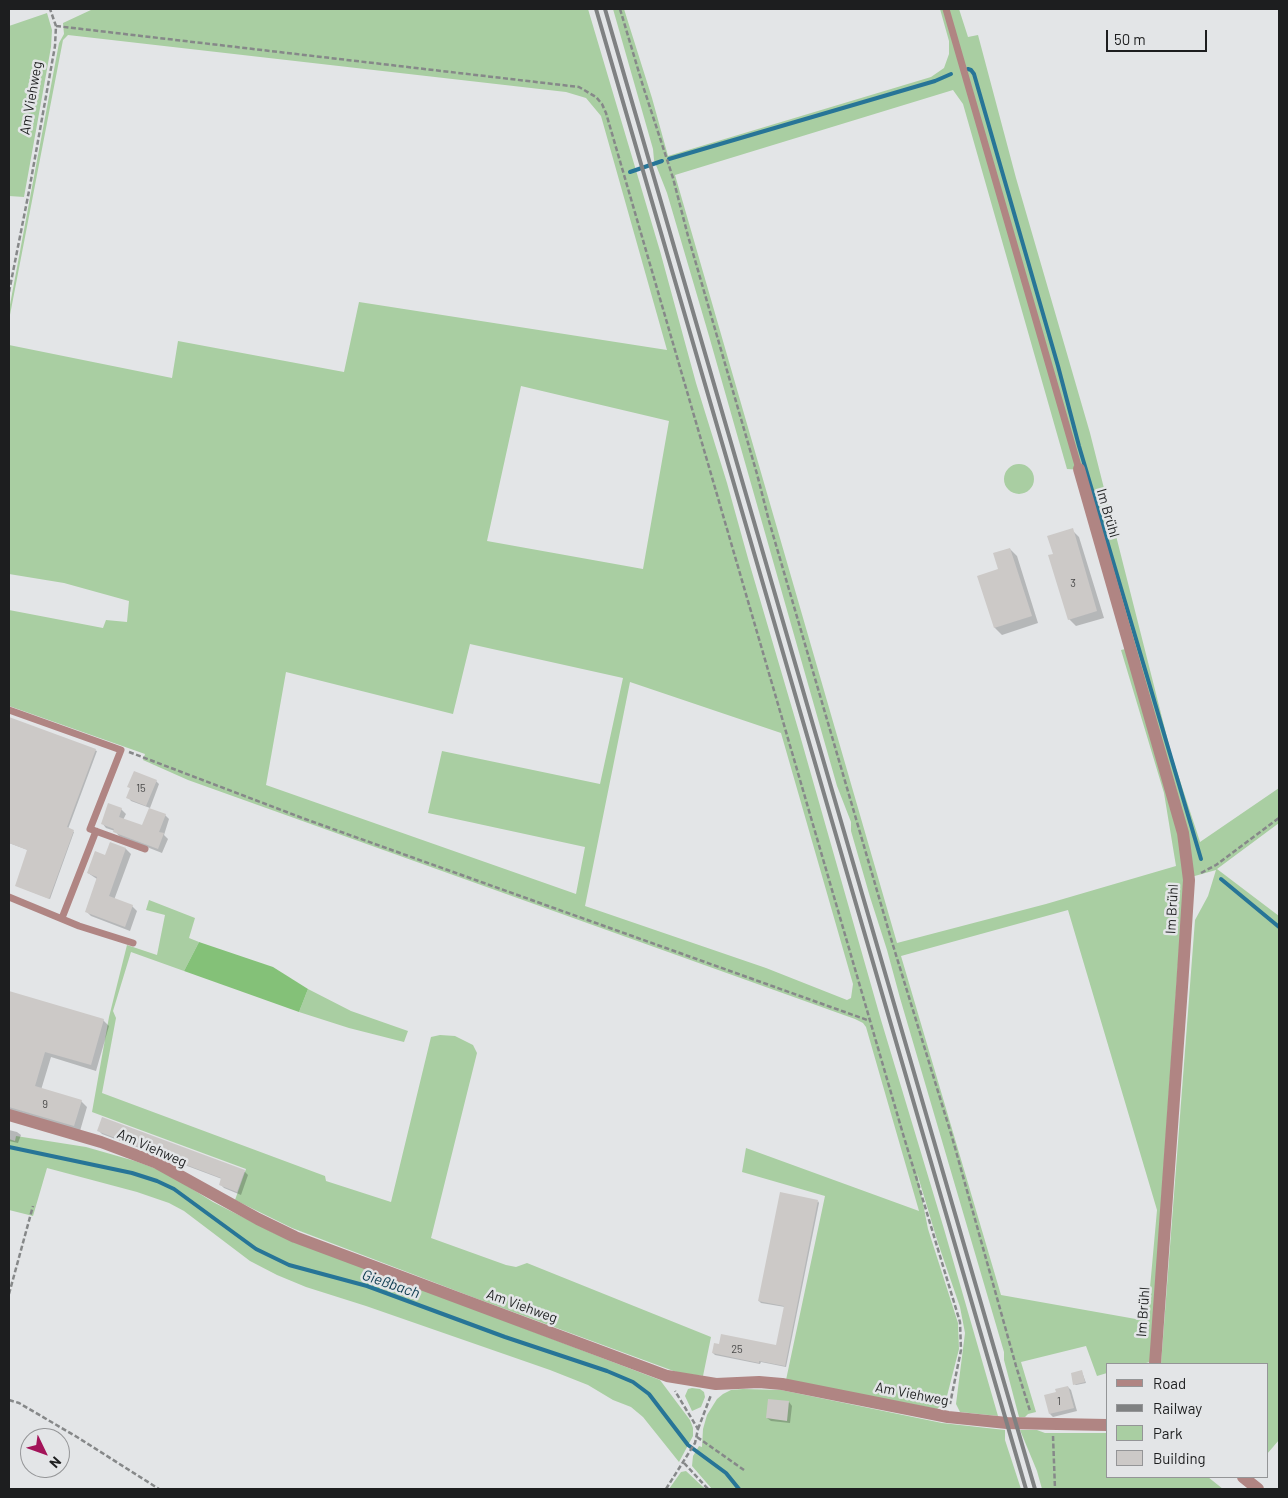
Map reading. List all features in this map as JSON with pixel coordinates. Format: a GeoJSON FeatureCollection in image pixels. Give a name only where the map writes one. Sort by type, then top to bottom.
{"type":"FeatureCollection","features":[{"type":"Feature","properties":{"kind":"street","name":"Im Brühl"},"geometry":{"type":"LineString","coordinates":[[1079,468],[1183,833],[1189,880],[1155,1363]]}},
{"type":"Feature","properties":{"kind":"street","name":"Am Viehweg"},"geometry":{"type":"LineString","coordinates":[[9,1115],[101,1142],[157,1163],[258,1220],[295,1237],[667,1376],[716,1384],[759,1382],[782,1384],[948,1417],[1007,1423],[1053,1425]]}},
{"type":"Feature","properties":{"kind":"street"},"geometry":{"type":"LineString","coordinates":[[1053,1425],[1106,1425]]}},
{"type":"Feature","properties":{"kind":"street"},"geometry":{"type":"LineString","coordinates":[[1244,1478],[1258,1489]]}},
{"type":"Feature","properties":{"kind":"lane"},"geometry":{"type":"LineString","coordinates":[[946,9],[1079,468]]}},
{"type":"Feature","properties":{"kind":"lane"},"geometry":{"type":"LineString","coordinates":[[9,710],[121,750],[90,829],[145,849]]}},
{"type":"Feature","properties":{"kind":"lane"},"geometry":{"type":"LineString","coordinates":[[62,918],[96,831]]}},
{"type":"Feature","properties":{"kind":"lane"},"geometry":{"type":"LineString","coordinates":[[9,898],[79,926],[133,943]]}},
{"type":"Feature","properties":{"kind":"path"},"geometry":{"type":"LineString","coordinates":[[50,9],[56,26],[579,87],[602,104],[609,122],[870,1021],[960,1322],[961,1350],[948,1417]]}},
{"type":"Feature","properties":{"kind":"path"},"geometry":{"type":"LineString","coordinates":[[620,9],[645,95],[673,178],[769,522],[952,1137],[1034,1424]]}},
{"type":"Feature","properties":{"kind":"path","name":"Am Viehweg"},"geometry":{"type":"LineString","coordinates":[[9,292],[55,46],[56,26]]}},
{"type":"Feature","properties":{"kind":"path"},"geometry":{"type":"LineString","coordinates":[[121,750],[367,841],[870,1021]]}},
{"type":"Feature","properties":{"kind":"path"},"geometry":{"type":"LineString","coordinates":[[1189,880],[1216,864],[1279,818]]}},
{"type":"Feature","properties":{"kind":"path"},"geometry":{"type":"LineString","coordinates":[[9,1294],[33,1206]]}},
{"type":"Feature","properties":{"kind":"path"},"geometry":{"type":"LineString","coordinates":[[667,1376],[698,1429]]}},
{"type":"Feature","properties":{"kind":"path"},"geometry":{"type":"LineString","coordinates":[[666,1489],[695,1443],[698,1429],[716,1384]]}},
{"type":"Feature","properties":{"kind":"path"},"geometry":{"type":"LineString","coordinates":[[9,1400],[19,1403],[69,1432],[159,1489]]}},
{"type":"Feature","properties":{"kind":"path"},"geometry":{"type":"LineString","coordinates":[[1053,1425],[1055,1489]]}},
{"type":"Feature","properties":{"kind":"path"},"geometry":{"type":"LineString","coordinates":[[697,1437],[744,1470]]}},
{"type":"Feature","properties":{"kind":"path"},"geometry":{"type":"LineString","coordinates":[[684,1463],[708,1489]]}},
{"type":"Feature","properties":{"kind":"green space"},"geometry":{"type":"Polygon","coordinates":[[[93,9],[588,9],[660,251],[696,383],[727,483],[881,1020],[998,1416],[960,1412],[956,1404],[965,1333],[960,1307],[917,1173],[928,1229],[958,1323],[959,1349],[946,1400],[937,1409],[786,1380],[825,1196],[742,1172],[746,1148],[919,1211],[866,1027],[863,1023],[188,780],[143,760],[145,754],[9,706],[9,610],[103,628],[106,620],[127,622],[129,601],[64,583],[9,574],[9,345],[172,378],[178,341],[344,372],[359,302],[667,350],[601,116],[586,98],[566,92],[68,35],[63,40],[9,320],[9,310],[59,43],[64,34],[63,23],[93,9]],[[521,386],[487,541],[643,569],[669,421],[521,386]],[[470,644],[453,714],[286,672],[266,785],[576,894],[585,847],[428,813],[442,751],[600,784],[623,678],[470,644]],[[630,682],[585,906],[766,968],[847,1000],[851,998],[853,984],[781,733],[630,682]]]}},
{"type":"Feature","properties":{"kind":"green space"},"geometry":{"type":"Polygon","coordinates":[[[613,9],[624,9],[668,156],[931,77],[944,68],[949,54],[949,41],[940,9],[959,9],[968,37],[978,35],[1016,178],[1090,433],[1171,753],[1200,842],[1279,788],[1279,823],[1217,869],[1279,916],[1279,1440],[1268,1453],[1268,1363],[1161,1363],[1195,920],[1208,896],[1216,870],[1184,879],[1150,1362],[1106,1363],[1106,1373],[1097,1376],[1086,1346],[1021,1362],[1036,1412],[1025,1417],[1019,1417],[1004,1360],[1004,1352],[870,897],[851,831],[851,822],[837,786],[709,336],[667,193],[654,160],[653,149],[613,9]],[[953,90],[675,175],[897,943],[1046,904],[1176,866],[1164,793],[1121,650],[1134,647],[1083,470],[1067,469],[963,104],[953,90]],[[1068,910],[901,956],[1001,1295],[1147,1321],[1157,1210],[1068,910]]]}},
{"type":"Feature","properties":{"kind":"green space"},"geometry":{"type":"Polygon","coordinates":[[[47,13],[52,30],[51,47],[24,197],[9,196],[9,26],[47,13]]]}},
{"type":"Feature","properties":{"kind":"green space"},"geometry":{"type":"Polygon","coordinates":[[[1019,464],[1030,468],[1034,479],[1030,490],[1019,494],[1008,490],[1004,479],[1008,468],[1019,464]]]}},
{"type":"Feature","properties":{"kind":"green space"},"geometry":{"type":"Polygon","coordinates":[[[149,900],[195,918],[189,938],[199,942],[184,971],[131,952],[113,1011],[116,1018],[102,1093],[325,1176],[326,1181],[391,1202],[431,1037],[440,1035],[455,1036],[473,1045],[477,1053],[431,1238],[506,1265],[516,1267],[527,1263],[711,1337],[703,1376],[679,1373],[292,1228],[235,1200],[246,1169],[92,1112],[109,1017],[127,945],[157,955],[165,915],[146,910],[149,900]]]}},
{"type":"Feature","properties":{"kind":"green space"},"geometry":{"type":"Polygon","coordinates":[[[199,942],[273,967],[308,989],[299,1012],[184,971],[199,942]]]}},
{"type":"Feature","properties":{"kind":"green space"},"geometry":{"type":"Polygon","coordinates":[[[308,989],[351,1011],[408,1031],[404,1042],[349,1028],[299,1012],[308,989]]]}},
{"type":"Feature","properties":{"kind":"green space"},"geometry":{"type":"Polygon","coordinates":[[[16,1136],[86,1147],[165,1172],[213,1202],[274,1233],[660,1380],[690,1420],[693,1436],[679,1462],[643,1417],[631,1407],[613,1400],[588,1385],[366,1306],[306,1287],[277,1275],[250,1261],[184,1211],[169,1203],[137,1192],[47,1168],[33,1216],[9,1210],[9,1139],[15,1141],[16,1136]]]}},
{"type":"Feature","properties":{"kind":"green space"},"geometry":{"type":"Polygon","coordinates":[[[688,1389],[700,1389],[704,1392],[705,1397],[701,1407],[692,1411],[685,1396],[688,1389]]]}},
{"type":"Feature","properties":{"kind":"green space"},"geometry":{"type":"Polygon","coordinates":[[[731,1390],[781,1390],[942,1423],[1005,1430],[1005,1440],[1021,1489],[712,1489],[692,1466],[693,1456],[699,1446],[702,1447],[703,1429],[707,1415],[717,1399],[731,1390]]]}},
{"type":"Feature","properties":{"kind":"green space"},"geometry":{"type":"Polygon","coordinates":[[[1020,1430],[1037,1430],[1045,1433],[1106,1433],[1106,1478],[1209,1478],[1223,1489],[1042,1489],[1037,1471],[1020,1430]]]}},
{"type":"Feature","properties":{"kind":"green space"},"geometry":{"type":"Polygon","coordinates":[[[686,1471],[706,1489],[669,1489],[681,1472],[686,1471]]]}},
{"type":"Feature","properties":{"kind":"building"},"geometry":{"type":"Polygon","coordinates":[[[1073,528],[1097,611],[1068,620],[1048,555],[1053,554],[1047,536],[1073,528]]]}},
{"type":"Feature","properties":{"kind":"building"},"geometry":{"type":"Polygon","coordinates":[[[1010,548],[1032,616],[994,628],[977,576],[998,569],[993,553],[1010,548]]]}},
{"type":"Feature","properties":{"kind":"building"},"geometry":{"type":"Polygon","coordinates":[[[9,717],[96,749],[67,827],[74,830],[49,899],[15,886],[27,850],[9,843],[9,717]]]}},
{"type":"Feature","properties":{"kind":"building"},"geometry":{"type":"Polygon","coordinates":[[[134,771],[157,780],[146,806],[126,798],[130,788],[127,787],[134,771]]]}},
{"type":"Feature","properties":{"kind":"building"},"geometry":{"type":"Polygon","coordinates":[[[108,803],[122,808],[119,817],[142,825],[149,808],[166,814],[159,832],[164,833],[158,849],[113,832],[114,829],[101,824],[108,803]]]}},
{"type":"Feature","properties":{"kind":"building"},"geometry":{"type":"Polygon","coordinates":[[[110,842],[126,848],[109,896],[133,905],[125,927],[85,912],[97,877],[87,873],[95,851],[105,855],[110,842]]]}},
{"type":"Feature","properties":{"kind":"building"},"geometry":{"type":"Polygon","coordinates":[[[9,991],[104,1019],[91,1065],[45,1052],[35,1086],[82,1100],[74,1126],[9,1107],[9,991]]]}},
{"type":"Feature","properties":{"kind":"building"},"geometry":{"type":"Polygon","coordinates":[[[102,1117],[245,1170],[237,1192],[219,1185],[221,1178],[97,1131],[102,1117]]]}},
{"type":"Feature","properties":{"kind":"building"},"geometry":{"type":"Polygon","coordinates":[[[780,1192],[818,1200],[785,1366],[759,1361],[759,1363],[712,1353],[714,1343],[719,1344],[721,1334],[776,1345],[784,1306],[758,1301],[780,1192]]]}},
{"type":"Feature","properties":{"kind":"building"},"geometry":{"type":"Polygon","coordinates":[[[1082,1370],[1085,1382],[1073,1385],[1071,1373],[1082,1370]]]}},
{"type":"Feature","properties":{"kind":"building"},"geometry":{"type":"Polygon","coordinates":[[[1068,1386],[1074,1408],[1049,1414],[1044,1395],[1056,1392],[1055,1389],[1068,1386]]]}},
{"type":"Feature","properties":{"kind":"building"},"geometry":{"type":"Polygon","coordinates":[[[768,1399],[789,1401],[787,1421],[766,1418],[768,1399]]]}},
{"type":"Feature","properties":{"kind":"waterway"},"geometry":{"type":"LineString","coordinates":[[968,69],[974,74],[1058,366],[1079,446],[1201,859]]}},
{"type":"Feature","properties":{"kind":"waterway"},"geometry":{"type":"LineString","coordinates":[[669,159],[935,81],[951,74]]}},
{"type":"Feature","properties":{"kind":"waterway"},"geometry":{"type":"LineString","coordinates":[[630,172],[662,161]]}},
{"type":"Feature","properties":{"kind":"waterway"},"geometry":{"type":"LineString","coordinates":[[1221,879],[1279,927]]}},
{"type":"Feature","properties":{"kind":"waterway","name":"Gießbach"},"geometry":{"type":"LineString","coordinates":[[9,1147],[132,1173],[157,1181],[174,1189],[256,1249],[289,1265],[367,1286],[505,1337],[607,1371],[633,1382],[649,1394],[688,1445],[726,1473],[739,1489]]}},
{"type":"Feature","properties":{"kind":"railway"},"geometry":{"type":"LineString","coordinates":[[596,9],[1026,1489]]}},
{"type":"Feature","properties":{"kind":"railway"},"geometry":{"type":"LineString","coordinates":[[605,9],[1035,1489]]}}]}
